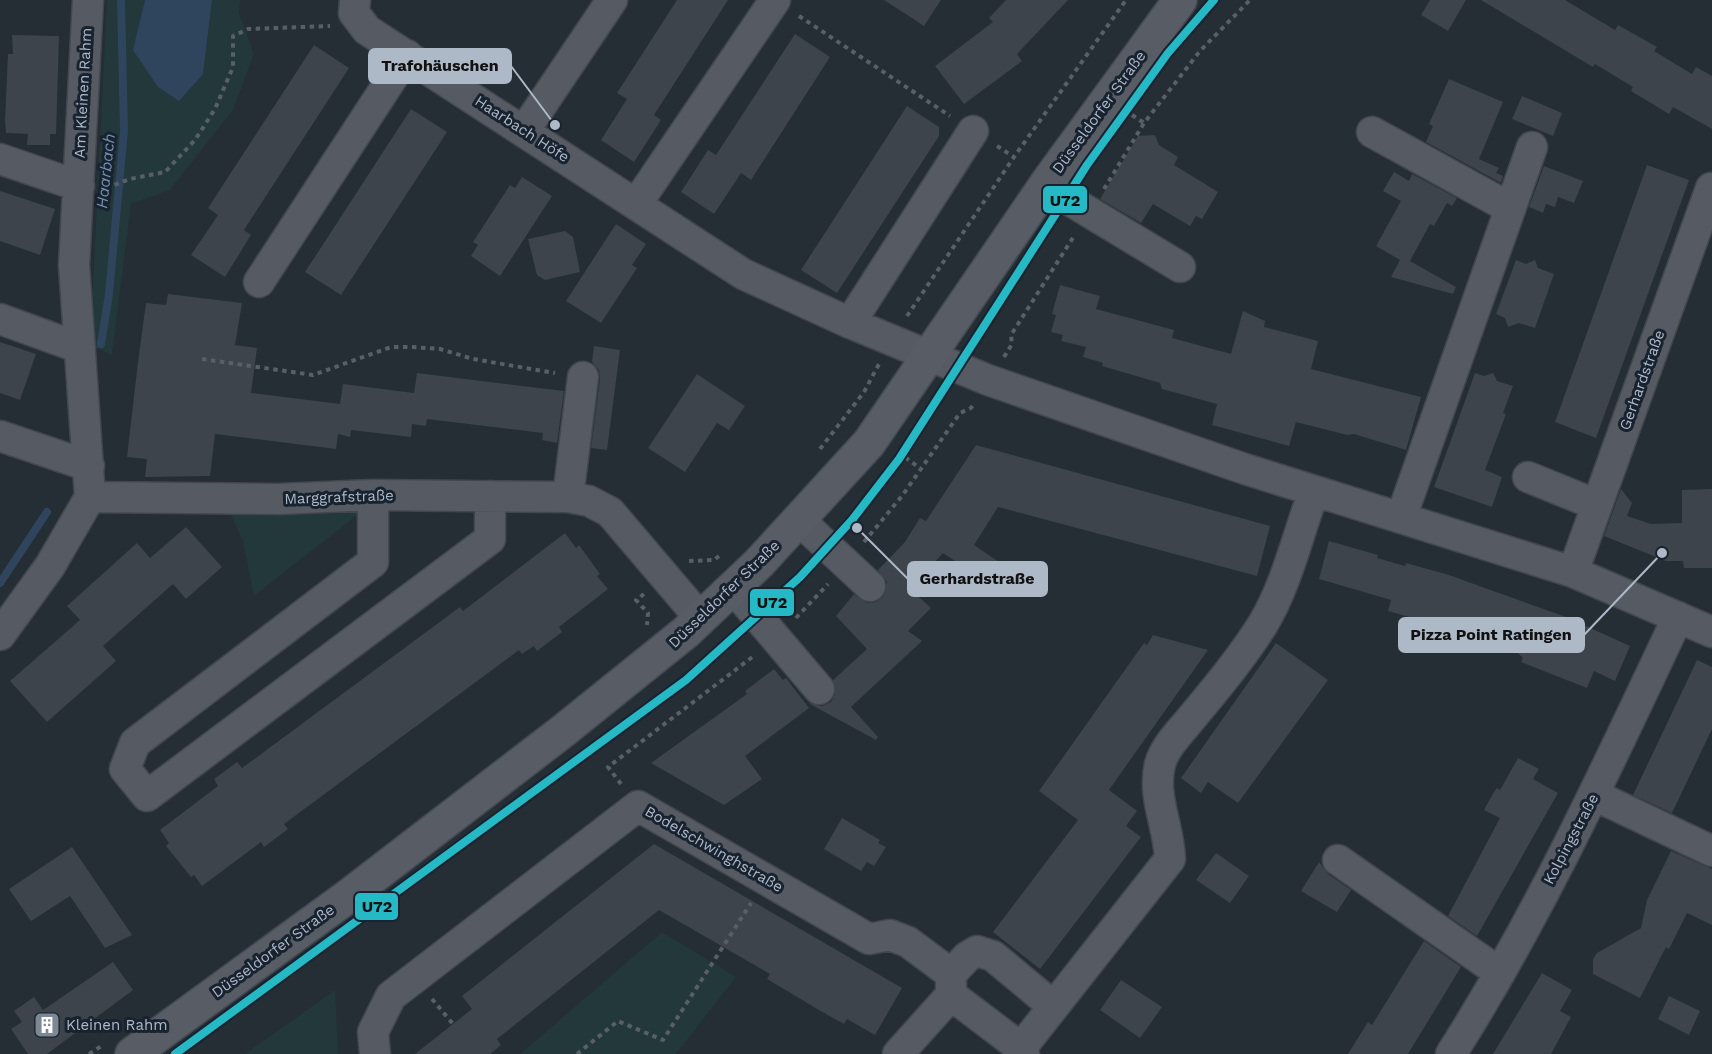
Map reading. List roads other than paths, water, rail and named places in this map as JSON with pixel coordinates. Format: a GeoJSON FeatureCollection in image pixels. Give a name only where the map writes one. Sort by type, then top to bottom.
{"type":"FeatureCollection","features":[{"type":"Feature","properties":{"kind":"main road","name":"Düsseldorfer Straße"},"geometry":{"type":"LineString","coordinates":[[132,1054],[365,883],[564,731],[701,619],[733,588],[800,520],[869,443],[1046,186],[1180,0]]}},
{"type":"Feature","properties":{"kind":"street","name":"Am Kleinen Rahm"},"geometry":{"type":"LineString","coordinates":[[88,0],[74,265],[90,496]]}},
{"type":"Feature","properties":{"kind":"street"},"geometry":{"type":"LineString","coordinates":[[524,131],[612,0]]}},
{"type":"Feature","properties":{"kind":"street"},"geometry":{"type":"LineString","coordinates":[[637,203],[775,0]]}},
{"type":"Feature","properties":{"kind":"street","name":"Haarbach Höfe"},"geometry":{"type":"LineString","coordinates":[[355,7],[367,30],[637,203],[743,274],[850,323],[929,354]]}},
{"type":"Feature","properties":{"kind":"street"},"geometry":{"type":"LineString","coordinates":[[259,282],[406,55]]}},
{"type":"Feature","properties":{"kind":"street"},"geometry":{"type":"LineString","coordinates":[[850,323],[973,131]]}},
{"type":"Feature","properties":{"kind":"street"},"geometry":{"type":"LineString","coordinates":[[1372,132],[1510,208]]}},
{"type":"Feature","properties":{"kind":"street"},"geometry":{"type":"LineString","coordinates":[[1401,518],[1532,147]]}},
{"type":"Feature","properties":{"kind":"street"},"geometry":{"type":"LineString","coordinates":[[0,159],[79,186]]}},
{"type":"Feature","properties":{"kind":"street"},"geometry":{"type":"LineString","coordinates":[[1046,186],[1180,267]]}},
{"type":"Feature","properties":{"kind":"street","name":"Gerhardstraße"},"geometry":{"type":"LineString","coordinates":[[1573,572],[1711,189]]}},
{"type":"Feature","properties":{"kind":"street"},"geometry":{"type":"LineString","coordinates":[[0,320],[80,348]]}},
{"type":"Feature","properties":{"kind":"street"},"geometry":{"type":"LineString","coordinates":[[929,354],[988,380],[1314,491],[1573,572],[1712,632]]}},
{"type":"Feature","properties":{"kind":"street"},"geometry":{"type":"LineString","coordinates":[[568,497],[583,378]]}},
{"type":"Feature","properties":{"kind":"street"},"geometry":{"type":"LineString","coordinates":[[0,436],[89,466]]}},
{"type":"Feature","properties":{"kind":"street"},"geometry":{"type":"LineString","coordinates":[[1528,477],[1598,505]]}},
{"type":"Feature","properties":{"kind":"street"},"geometry":{"type":"LineString","coordinates":[[1022,1051],[1053,1006],[1170,859],[1169,839],[1160,811],[1157,786],[1161,762],[1172,743],[1233,667],[1264,622],[1314,491]]}},
{"type":"Feature","properties":{"kind":"street"},"geometry":{"type":"LineString","coordinates":[[373,495],[373,562],[135,743],[125,769],[147,796],[490,539],[490,496]]}},
{"type":"Feature","properties":{"kind":"street","name":"Marggrafstraße"},"geometry":{"type":"LineString","coordinates":[[90,496],[279,499],[373,495],[490,496],[568,497],[589,501],[610,512],[701,619]]}},
{"type":"Feature","properties":{"kind":"street"},"geometry":{"type":"LineString","coordinates":[[0,635],[50,566],[90,496]]}},
{"type":"Feature","properties":{"kind":"street"},"geometry":{"type":"LineString","coordinates":[[800,520],[870,585]]}},
{"type":"Feature","properties":{"kind":"street"},"geometry":{"type":"LineString","coordinates":[[733,588],[819,689]]}},
{"type":"Feature","properties":{"kind":"street","name":"Kolpingstraße"},"geometry":{"type":"LineString","coordinates":[[1451,1054],[1500,973],[1594,795],[1678,617]]}},
{"type":"Feature","properties":{"kind":"street"},"geometry":{"type":"LineString","coordinates":[[1594,795],[1712,851]]}},
{"type":"Feature","properties":{"kind":"street","name":"Bodelschwinghstraße"},"geometry":{"type":"LineString","coordinates":[[375,1054],[374,1032],[391,996],[638,806],[869,939],[890,935],[908,942],[1022,1051]]}},
{"type":"Feature","properties":{"kind":"street"},"geometry":{"type":"LineString","coordinates":[[1338,860],[1500,973]]}},
{"type":"Feature","properties":{"kind":"street"},"geometry":{"type":"LineString","coordinates":[[898,1054],[951,984],[967,957],[977,951],[993,956],[1053,1006]]}},
{"type":"Feature","properties":{"kind":"water"},"geometry":{"type":"Polygon","coordinates":[[[145,0],[212,0],[203,74],[179,101],[158,87],[133,50],[145,0]]]}},
{"type":"Feature","properties":{"kind":"waterway","name":"Haarbach"},"geometry":{"type":"LineString","coordinates":[[101,344],[109,294],[124,131],[121,0]]}},
{"type":"Feature","properties":{"kind":"waterway","name":"Haarbach"},"geometry":{"type":"LineString","coordinates":[[0,583],[47,512]]}},
{"type":"Feature","properties":{"kind":"place","name":"Trafohäuschen"},"geometry":{"type":"Point","coordinates":[555,125]}},
{"type":"Feature","properties":{"kind":"place","name":"Gerhardstraße"},"geometry":{"type":"Point","coordinates":[857,528]}},
{"type":"Feature","properties":{"kind":"place","name":"Pizza Point Ratingen"},"geometry":{"type":"Point","coordinates":[1662,553]}},
{"type":"Feature","properties":{"kind":"place","name":"Kleinen Rahm"},"geometry":{"type":"Point","coordinates":[47,1025]}}]}
